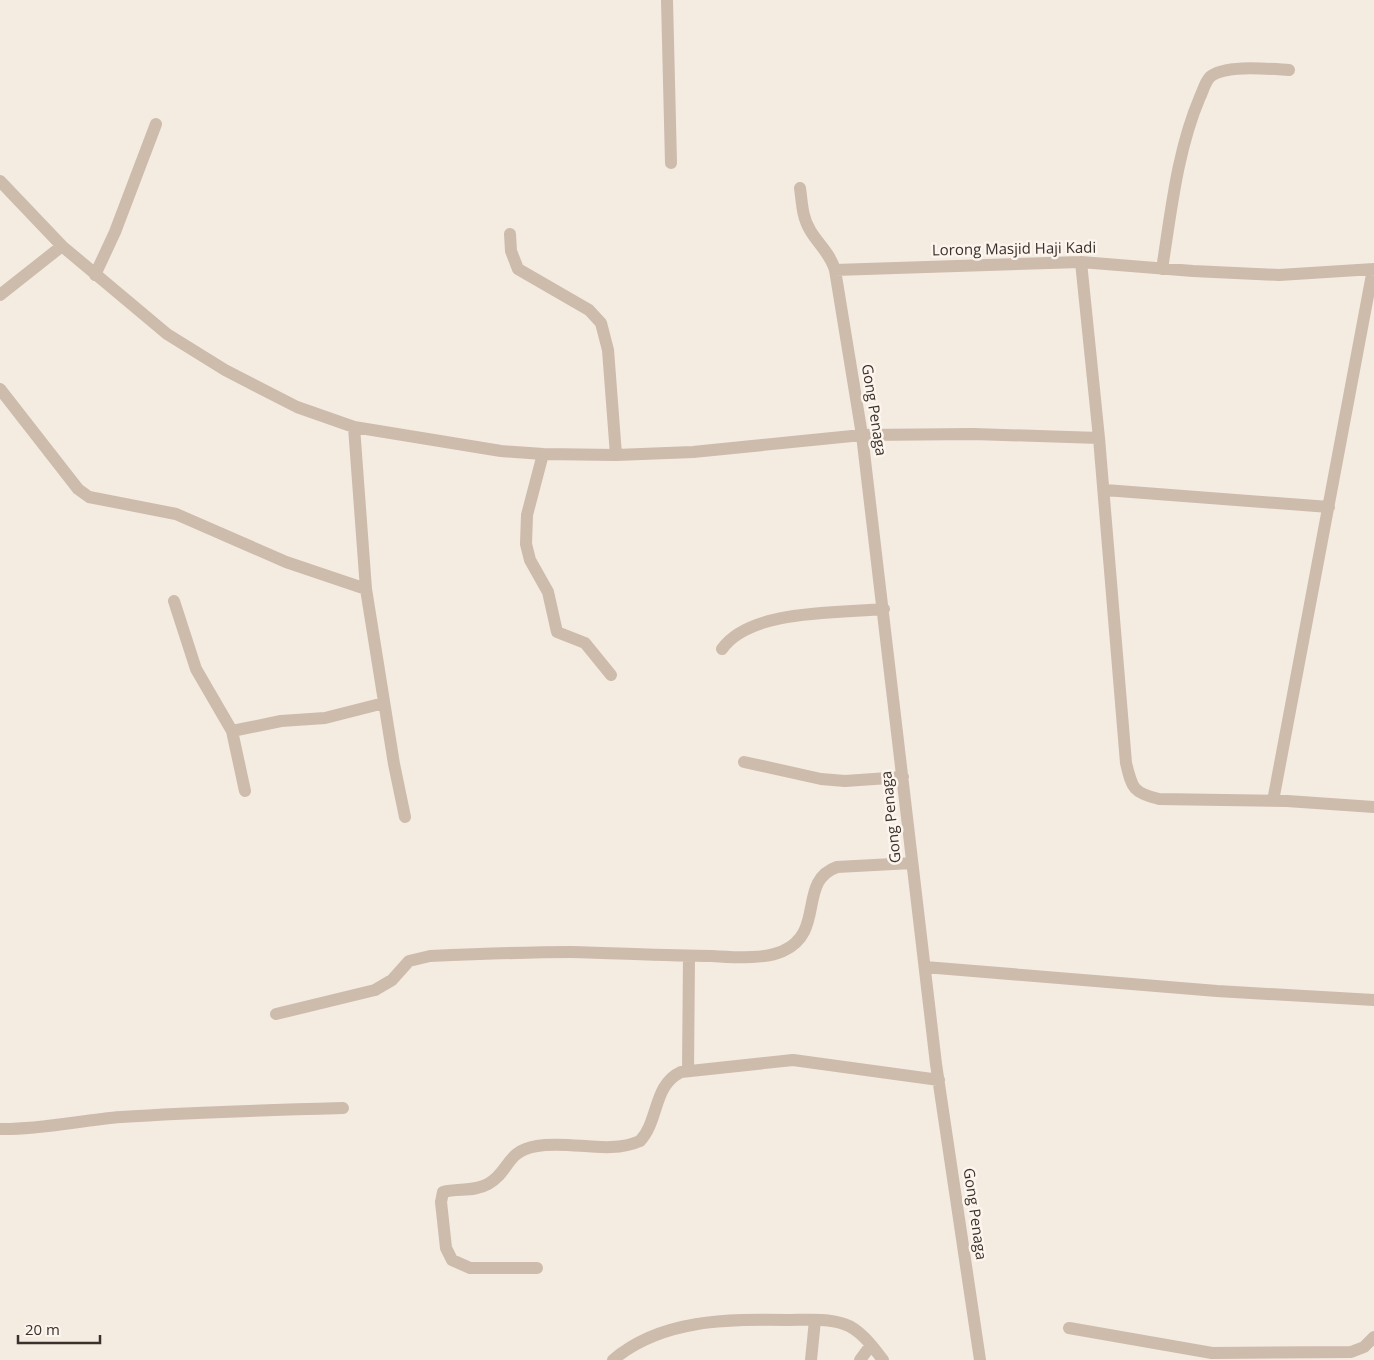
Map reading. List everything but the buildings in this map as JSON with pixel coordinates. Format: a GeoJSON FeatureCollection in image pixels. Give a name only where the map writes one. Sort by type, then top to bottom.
{"type":"FeatureCollection","features":[{"type":"Feature","properties":{"kind":"street"},"geometry":{"type":"LineString","coordinates":[[667,0],[671,163]]}},
{"type":"Feature","properties":{"kind":"street"},"geometry":{"type":"LineString","coordinates":[[1162,269],[1184,142],[1192,115],[1206,83],[1211,76],[1237,69],[1289,70]]}},
{"type":"Feature","properties":{"kind":"street"},"geometry":{"type":"LineString","coordinates":[[95,275],[115,232],[156,124]]}},
{"type":"Feature","properties":{"kind":"street"},"geometry":{"type":"LineString","coordinates":[[0,181],[62,246],[167,334],[226,370],[298,408],[354,426],[501,451],[543,454],[616,455],[693,452],[862,436],[974,434],[1099,438]]}},
{"type":"Feature","properties":{"kind":"street"},"geometry":{"type":"LineString","coordinates":[[800,188],[802,206],[809,229],[827,252],[835,270]]}},
{"type":"Feature","properties":{"kind":"street"},"geometry":{"type":"LineString","coordinates":[[510,234],[511,252],[518,269],[589,310],[601,323],[608,350],[616,455]]}},
{"type":"Feature","properties":{"kind":"street"},"geometry":{"type":"LineString","coordinates":[[0,295],[62,246]]}},
{"type":"Feature","properties":{"kind":"street"},"geometry":{"type":"LineString","coordinates":[[1082,262],[1105,490],[1126,763],[1134,790],[1143,795],[1158,799],[1273,801],[1374,807]]}},
{"type":"Feature","properties":{"kind":"street","name":"Lorong Masjid Haji Kadi"},"geometry":{"type":"LineString","coordinates":[[835,270],[1082,262],[1162,269],[1279,275],[1374,269]]}},
{"type":"Feature","properties":{"kind":"street"},"geometry":{"type":"LineString","coordinates":[[1273,801],[1374,269]]}},
{"type":"Feature","properties":{"kind":"street","name":"Gong Penaga"},"geometry":{"type":"LineString","coordinates":[[835,270],[862,436],[884,609],[938,1080],[980,1360]]}},
{"type":"Feature","properties":{"kind":"street"},"geometry":{"type":"LineString","coordinates":[[0,389],[78,489],[89,497],[176,514],[286,562],[366,589]]}},
{"type":"Feature","properties":{"kind":"street"},"geometry":{"type":"LineString","coordinates":[[354,426],[366,589],[405,817]]}},
{"type":"Feature","properties":{"kind":"street"},"geometry":{"type":"LineString","coordinates":[[543,454],[527,515],[526,544],[530,560],[548,592],[557,632],[591,648],[611,675]]}},
{"type":"Feature","properties":{"kind":"street"},"geometry":{"type":"LineString","coordinates":[[1105,490],[1329,507]]}},
{"type":"Feature","properties":{"kind":"street"},"geometry":{"type":"LineString","coordinates":[[174,601],[196,669],[232,732],[245,791]]}},
{"type":"Feature","properties":{"kind":"street"},"geometry":{"type":"LineString","coordinates":[[722,650],[738,632],[769,620],[884,609]]}},
{"type":"Feature","properties":{"kind":"street"},"geometry":{"type":"LineString","coordinates":[[232,732],[257,724],[325,718],[384,703]]}},
{"type":"Feature","properties":{"kind":"street"},"geometry":{"type":"LineString","coordinates":[[744,762],[821,779],[868,781],[903,777]]}},
{"type":"Feature","properties":{"kind":"street"},"geometry":{"type":"LineString","coordinates":[[276,1014],[375,990],[392,980],[409,961],[430,956],[571,952],[732,957],[782,951],[794,944],[803,935],[816,884],[821,876],[828,871],[837,867],[912,863]]}},
{"type":"Feature","properties":{"kind":"street"},"geometry":{"type":"LineString","coordinates":[[688,1071],[689,956]]}},
{"type":"Feature","properties":{"kind":"street"},"geometry":{"type":"LineString","coordinates":[[925,967],[1217,991],[1374,1000]]}},
{"type":"Feature","properties":{"kind":"street"},"geometry":{"type":"LineString","coordinates":[[537,1268],[470,1268],[452,1260],[446,1248],[441,1202],[443,1192],[484,1186],[499,1176],[511,1157],[520,1151],[537,1146],[619,1146],[640,1141],[650,1125],[664,1085],[672,1076],[688,1071],[793,1060],[938,1080]]}},
{"type":"Feature","properties":{"kind":"street"},"geometry":{"type":"LineString","coordinates":[[0,1128],[15,1129],[136,1116],[343,1108]]}},
{"type":"Feature","properties":{"kind":"street"},"geometry":{"type":"LineString","coordinates":[[613,1360],[640,1342],[685,1326],[755,1319],[815,1320],[844,1324],[854,1328],[883,1360]]}},
{"type":"Feature","properties":{"kind":"street"},"geometry":{"type":"LineString","coordinates":[[811,1360],[815,1320]]}},
{"type":"Feature","properties":{"kind":"street"},"geometry":{"type":"LineString","coordinates":[[1069,1328],[1212,1353],[1352,1352],[1364,1347],[1374,1337]]}},
{"type":"Feature","properties":{"kind":"street"},"geometry":{"type":"LineString","coordinates":[[860,1360],[870,1345]]}}]}
